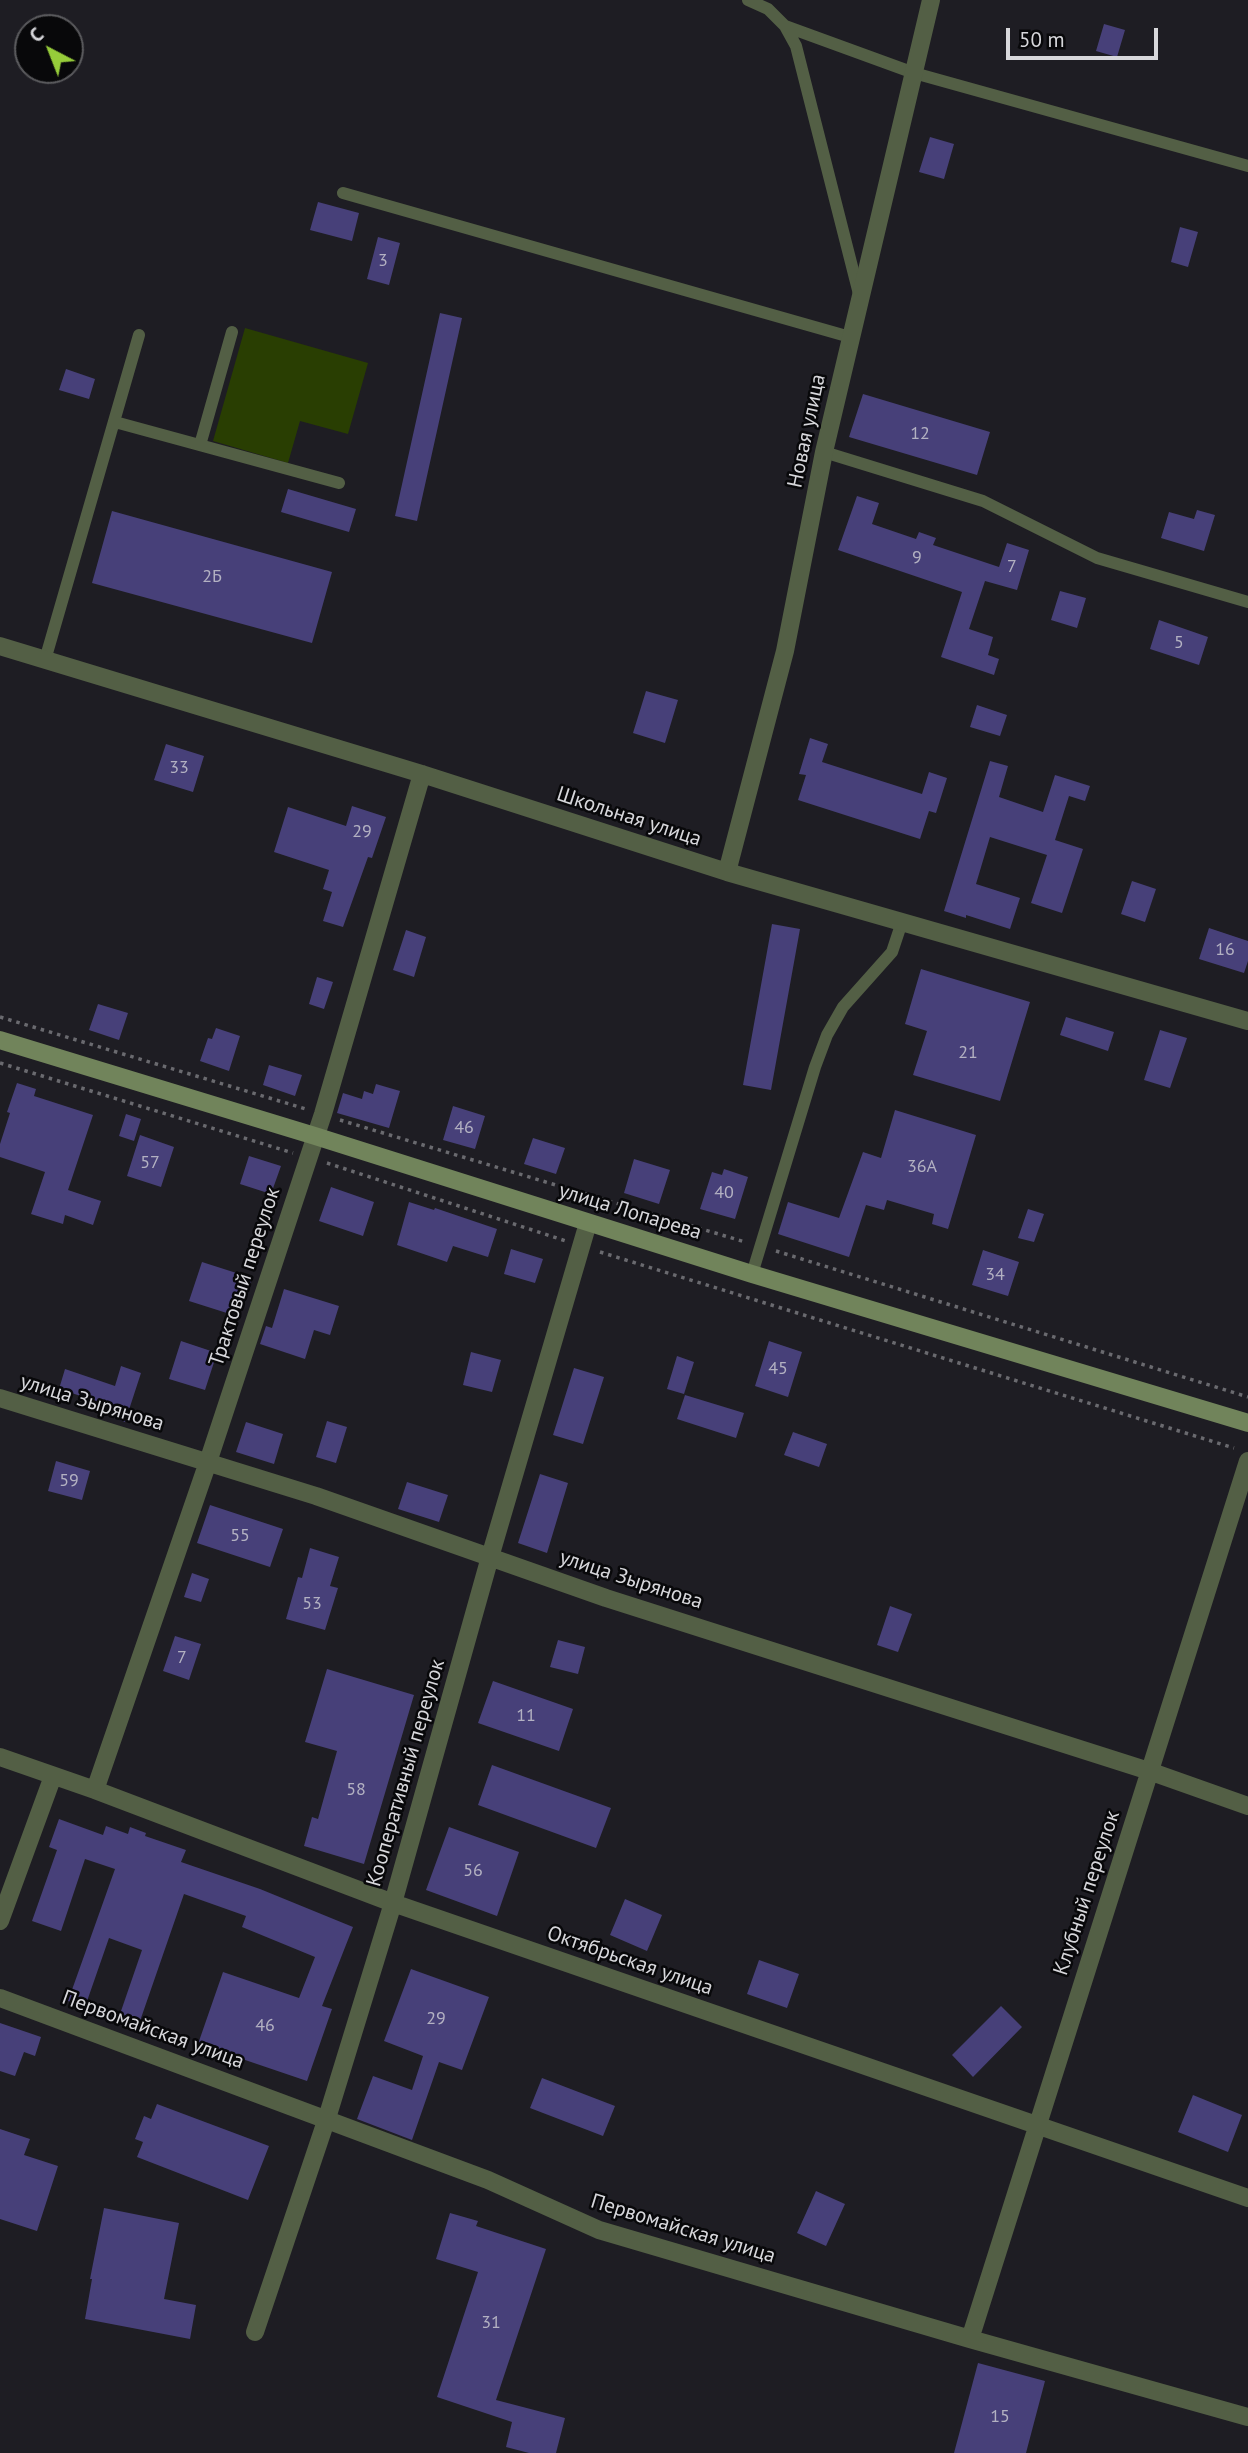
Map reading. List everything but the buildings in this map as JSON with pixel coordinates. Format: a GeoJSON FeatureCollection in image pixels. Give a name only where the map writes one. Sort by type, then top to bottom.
{"type":"FeatureCollection","features":[{"type":"Feature","properties":{"kind":"main road","name":"улица Лопарева"},"geometry":{"type":"LineString","coordinates":[[0,1041],[315,1136],[752,1274],[1248,1423]]}},
{"type":"Feature","properties":{"kind":"street","name":"Новая улица"},"geometry":{"type":"LineString","coordinates":[[727,872],[785,651],[824,452],[931,0]]}},
{"type":"Feature","properties":{"kind":"street","name":"Школьная улица"},"geometry":{"type":"LineString","coordinates":[[0,646],[422,774],[727,872],[1248,1021]]}},
{"type":"Feature","properties":{"kind":"street","name":"Трактовый переулок"},"geometry":{"type":"LineString","coordinates":[[95,1790],[208,1462],[323,1114],[422,774]]}},
{"type":"Feature","properties":{"kind":"street","name":"Кооперативный переулок"},"geometry":{"type":"LineString","coordinates":[[255,2332],[327,2119],[393,1903],[490,1557],[588,1223]]}},
{"type":"Feature","properties":{"kind":"street","name":"улица Зырянова"},"geometry":{"type":"LineString","coordinates":[[0,1398],[316,1496],[606,1598],[1149,1771],[1248,1806]]}},
{"type":"Feature","properties":{"kind":"street","name":"Клубный переулок"},"geometry":{"type":"LineString","coordinates":[[970,2339],[1149,1771],[1241,1454]]}},
{"type":"Feature","properties":{"kind":"street","name":"Октябрьская улица"},"geometry":{"type":"LineString","coordinates":[[0,1757],[95,1790],[393,1903],[1248,2198]]}},
{"type":"Feature","properties":{"kind":"street"},"geometry":{"type":"LineString","coordinates":[[0,1921],[53,1776]]}},
{"type":"Feature","properties":{"kind":"street","name":"Первомайская улица"},"geometry":{"type":"LineString","coordinates":[[0,1998],[488,2180],[600,2230],[970,2339],[1248,2417]]}},
{"type":"Feature","properties":{"kind":"lane"},"geometry":{"type":"LineString","coordinates":[[748,0],[768,9],[785,26],[796,46],[860,297]]}},
{"type":"Feature","properties":{"kind":"lane"},"geometry":{"type":"LineString","coordinates":[[785,26],[914,73],[1248,166]]}},
{"type":"Feature","properties":{"kind":"lane"},"geometry":{"type":"LineString","coordinates":[[343,193],[850,337]]}},
{"type":"Feature","properties":{"kind":"lane"},"geometry":{"type":"LineString","coordinates":[[200,445],[232,332]]}},
{"type":"Feature","properties":{"kind":"lane"},"geometry":{"type":"LineString","coordinates":[[45,660],[139,335]]}},
{"type":"Feature","properties":{"kind":"lane"},"geometry":{"type":"LineString","coordinates":[[115,422],[339,483]]}},
{"type":"Feature","properties":{"kind":"lane"},"geometry":{"type":"LineString","coordinates":[[824,452],[983,501],[1097,558],[1248,602]]}},
{"type":"Feature","properties":{"kind":"lane"},"geometry":{"type":"LineString","coordinates":[[752,1274],[827,1035],[843,1007],[892,952],[902,922]]}},
{"type":"Feature","properties":{"kind":"path"},"geometry":{"type":"LineString","coordinates":[[0,1017],[760,1246],[1248,1397]]}},
{"type":"Feature","properties":{"kind":"path"},"geometry":{"type":"LineString","coordinates":[[0,1063],[308,1157],[539,1232]]}},
{"type":"Feature","properties":{"kind":"path"},"geometry":{"type":"LineString","coordinates":[[614,1257],[1241,1454]]}},
{"type":"Feature","properties":{"kind":"green space"},"geometry":{"type":"Polygon","coordinates":[[[245,328],[368,363],[348,434],[300,421],[288,463],[213,441],[245,328]]]}}]}
